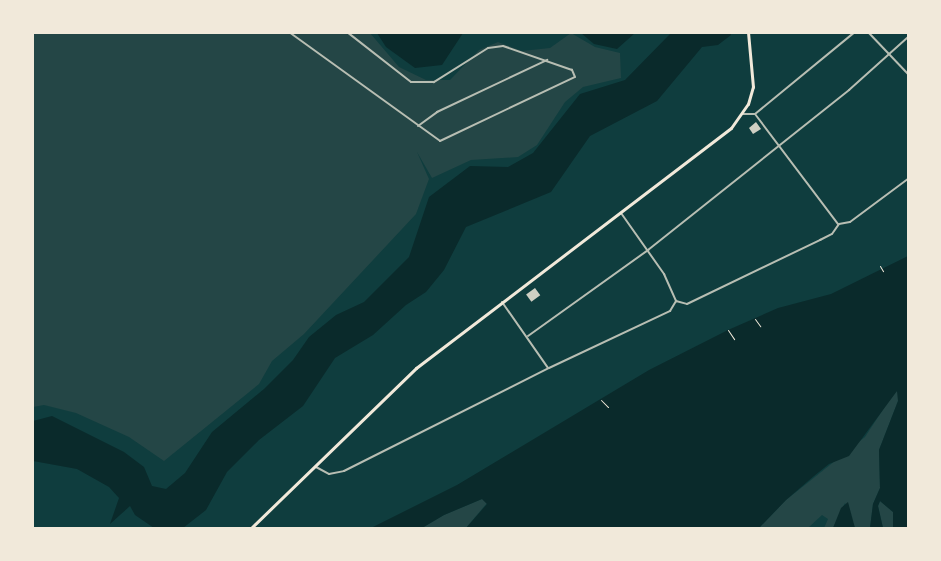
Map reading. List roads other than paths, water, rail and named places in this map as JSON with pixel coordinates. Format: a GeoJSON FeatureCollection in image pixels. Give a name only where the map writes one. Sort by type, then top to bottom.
{"type":"FeatureCollection","features":[{"type":"Feature","properties":{"kind":"main road"},"geometry":{"type":"LineString","coordinates":[[250,528],[416,368],[708,147],[742,114],[753,87],[748,32]]}},
{"type":"Feature","properties":{"kind":"street"},"geometry":{"type":"LineString","coordinates":[[289,32],[440,141],[575,77],[572,70],[503,46],[488,48],[434,82],[411,82],[347,32]]}},
{"type":"Feature","properties":{"kind":"street"},"geometry":{"type":"LineString","coordinates":[[742,114],[755,114],[856,32]]}},
{"type":"Feature","properties":{"kind":"street"},"geometry":{"type":"LineString","coordinates":[[868,32],[908,74]]}},
{"type":"Feature","properties":{"kind":"street"},"geometry":{"type":"LineString","coordinates":[[528,336],[648,250],[779,143],[848,90],[908,37]]}},
{"type":"Feature","properties":{"kind":"street"},"geometry":{"type":"LineString","coordinates":[[418,126],[437,112],[547,60]]}},
{"type":"Feature","properties":{"kind":"street"},"geometry":{"type":"LineString","coordinates":[[755,114],[779,143],[838,224]]}},
{"type":"Feature","properties":{"kind":"street"},"geometry":{"type":"LineString","coordinates":[[676,302],[687,304],[726,287],[832,234],[838,224],[850,222],[908,179]]}},
{"type":"Feature","properties":{"kind":"street"},"geometry":{"type":"LineString","coordinates":[[621,213],[648,250],[676,302]]}},
{"type":"Feature","properties":{"kind":"street"},"geometry":{"type":"LineString","coordinates":[[502,302],[528,336],[548,368]]}},
{"type":"Feature","properties":{"kind":"street"},"geometry":{"type":"LineString","coordinates":[[313,466],[329,474],[344,471],[548,368],[670,311],[676,302]]}}]}
